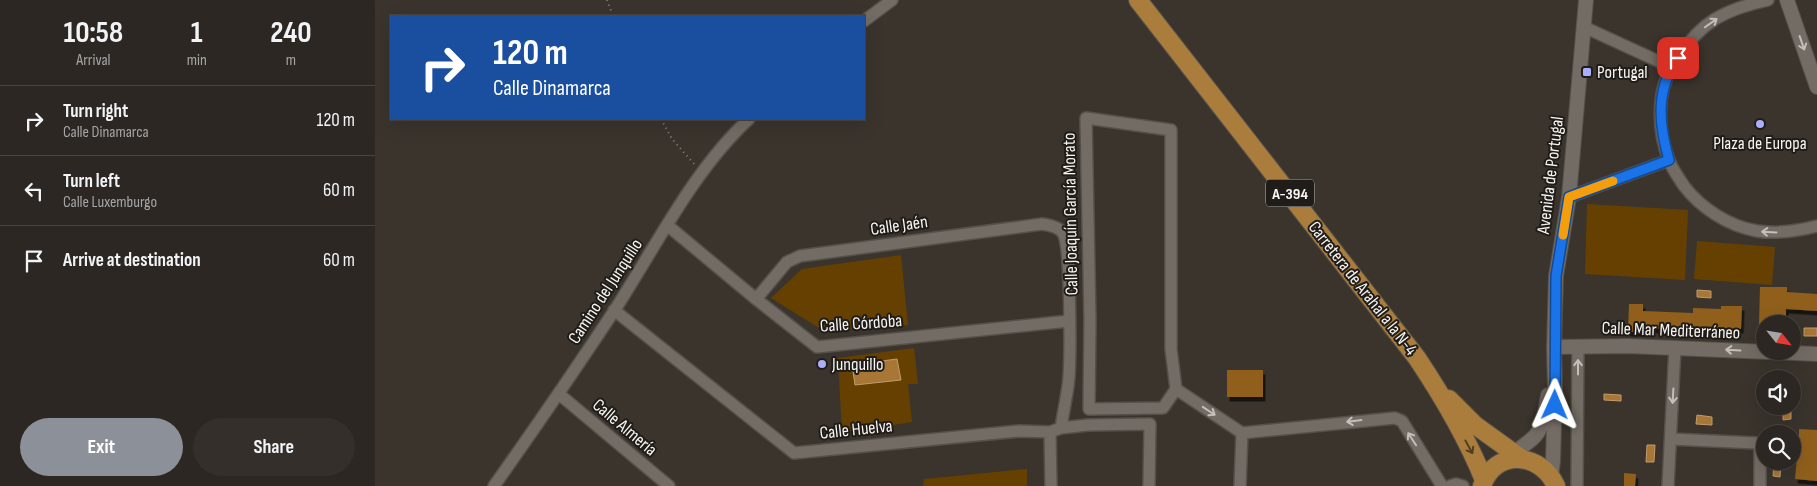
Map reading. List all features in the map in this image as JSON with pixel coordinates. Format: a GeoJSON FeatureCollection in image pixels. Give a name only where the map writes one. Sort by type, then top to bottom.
{"type":"FeatureCollection","features":[{"type":"Feature","properties":{"kind":"main road","name":"Carretera de Arahal a la N-4"},"geometry":{"type":"LineString","coordinates":[[1139,0],[1399,334],[1437,388],[1473,453],[1483,483]]}},
{"type":"Feature","properties":{"kind":"main road","name":"Carretera de Arahal a la N-4"},"geometry":{"type":"LineString","coordinates":[[1437,388],[1475,424],[1515,457]]}},
{"type":"Feature","properties":{"kind":"main road","name":"A-394"},"geometry":{"type":"LineString","coordinates":[[1483,483],[1495,467],[1515,457],[1537,464],[1553,481]]}},
{"type":"Feature","properties":{"kind":"street"},"geometry":{"type":"LineString","coordinates":[[865,20],[891,0]]}},
{"type":"Feature","properties":{"kind":"street","name":"Avenida de Portugal"},"geometry":{"type":"LineString","coordinates":[[1553,481],[1556,276],[1569,197],[1586,0]]}},
{"type":"Feature","properties":{"kind":"street"},"geometry":{"type":"LineString","coordinates":[[1768,0],[1746,5],[1714,20],[1700,31],[1685,48],[1671,67],[1665,88],[1661,130],[1669,160],[1677,176],[1704,208],[1728,221],[1756,231],[1788,232],[1817,226]]}},
{"type":"Feature","properties":{"kind":"street"},"geometry":{"type":"LineString","coordinates":[[1787,0],[1817,87]]}},
{"type":"Feature","properties":{"kind":"street"},"geometry":{"type":"LineString","coordinates":[[1584,27],[1671,67]]}},
{"type":"Feature","properties":{"kind":"street","name":"Calle Joaquín García Morato"},"geometry":{"type":"LineString","coordinates":[[1086,118],[1171,130],[1171,349],[1176,389],[1163,408],[1089,409],[1090,320],[1086,118]]}},
{"type":"Feature","properties":{"kind":"street","name":"Camino del Junquillo"},"geometry":{"type":"LineString","coordinates":[[494,486],[559,394],[614,310],[678,206],[730,136],[748,120]]}},
{"type":"Feature","properties":{"kind":"street"},"geometry":{"type":"LineString","coordinates":[[1569,197],[1669,160]]}},
{"type":"Feature","properties":{"kind":"street","name":"Calle Jaén"},"geometry":{"type":"LineString","coordinates":[[756,299],[787,262],[800,256],[1042,224],[1053,226],[1062,232],[1067,245],[1069,321]]}},
{"type":"Feature","properties":{"kind":"street","name":"Calle Córdoba"},"geometry":{"type":"LineString","coordinates":[[667,225],[817,347],[1069,321]]}},
{"type":"Feature","properties":{"kind":"street","name":"Calle Huelva"},"geometry":{"type":"LineString","coordinates":[[614,310],[794,453],[1019,431],[1055,430],[1088,425],[1150,424],[1149,486]]}},
{"type":"Feature","properties":{"kind":"street"},"geometry":{"type":"LineString","coordinates":[[1051,486],[1055,430],[1068,384],[1069,321]]}},
{"type":"Feature","properties":{"kind":"street","name":"Calle Mar Mediterráneo"},"geometry":{"type":"LineString","coordinates":[[1554,351],[1578,347],[1628,346],[1817,354]]}},
{"type":"Feature","properties":{"kind":"street"},"geometry":{"type":"LineString","coordinates":[[1577,486],[1578,347]]}},
{"type":"Feature","properties":{"kind":"street"},"geometry":{"type":"LineString","coordinates":[[1669,486],[1675,348]]}},
{"type":"Feature","properties":{"kind":"street","name":"Avenida de Portugal"},"geometry":{"type":"LineString","coordinates":[[1515,457],[1539,431],[1545,416],[1554,351]]}},
{"type":"Feature","properties":{"kind":"street"},"geometry":{"type":"LineString","coordinates":[[1176,389],[1243,433],[1395,418],[1402,421],[1442,486]]}},
{"type":"Feature","properties":{"kind":"street","name":"Calle Almería"},"geometry":{"type":"LineString","coordinates":[[559,394],[669,486]]}},
{"type":"Feature","properties":{"kind":"street"},"geometry":{"type":"LineString","coordinates":[[1240,486],[1243,433]]}},
{"type":"Feature","properties":{"kind":"street"},"geometry":{"type":"LineString","coordinates":[[1671,439],[1756,443],[1760,445],[1760,486]]}},
{"type":"Feature","properties":{"kind":"street"},"geometry":{"type":"LineString","coordinates":[[1450,486],[1456,484],[1463,486]]}},
{"type":"Feature","properties":{"kind":"path"},"geometry":{"type":"LineString","coordinates":[[607,0],[613,15]]}},
{"type":"Feature","properties":{"kind":"path"},"geometry":{"type":"LineString","coordinates":[[662,120],[672,139],[703,173]]}},
{"type":"Feature","properties":{"kind":"shaded area"},"geometry":{"type":"Polygon","coordinates":[[[1587,204],[1688,210],[1685,280],[1585,274],[1587,204]]]}},
{"type":"Feature","properties":{"kind":"shaded area"},"geometry":{"type":"Polygon","coordinates":[[[1697,241],[1775,247],[1772,285],[1694,279],[1697,241]]]}},
{"type":"Feature","properties":{"kind":"shaded area"},"geometry":{"type":"Polygon","coordinates":[[[901,255],[908,325],[824,331],[771,298],[802,269],[901,255]]]}},
{"type":"Feature","properties":{"kind":"shaded area"},"geometry":{"type":"Polygon","coordinates":[[[1697,290],[1711,291],[1711,298],[1697,297],[1697,290]]]}},
{"type":"Feature","properties":{"kind":"shaded area"},"geometry":{"type":"Polygon","coordinates":[[[1804,328],[1817,328],[1817,336],[1804,336],[1804,328]]]}},
{"type":"Feature","properties":{"kind":"shaded area"},"geometry":{"type":"Polygon","coordinates":[[[914,348],[918,384],[908,384],[912,422],[842,433],[838,358],[914,348]]]}},
{"type":"Feature","properties":{"kind":"shaded area"},"geometry":{"type":"Polygon","coordinates":[[[897,359],[901,380],[855,385],[852,365],[897,359]]]}},
{"type":"Feature","properties":{"kind":"shaded area"},"geometry":{"type":"Polygon","coordinates":[[[1604,394],[1621,395],[1621,401],[1604,400],[1604,394]]]}},
{"type":"Feature","properties":{"kind":"shaded area"},"geometry":{"type":"Polygon","coordinates":[[[1697,415],[1712,417],[1712,425],[1696,424],[1697,415]]]}},
{"type":"Feature","properties":{"kind":"shaded area"},"geometry":{"type":"Polygon","coordinates":[[[1783,415],[1791,415],[1791,419],[1783,420],[1783,415]]]}},
{"type":"Feature","properties":{"kind":"shaded area"},"geometry":{"type":"Polygon","coordinates":[[[1647,445],[1655,445],[1654,462],[1646,462],[1647,445]]]}},
{"type":"Feature","properties":{"kind":"shaded area"},"geometry":{"type":"Polygon","coordinates":[[[1027,469],[1027,486],[923,486],[924,479],[1027,469]]]}},
{"type":"Feature","properties":{"kind":"shaded area"},"geometry":{"type":"Polygon","coordinates":[[[1773,470],[1780,470],[1780,477],[1773,476],[1773,470]]]}},
{"type":"Feature","properties":{"kind":"building"},"geometry":{"type":"Polygon","coordinates":[[[1760,287],[1787,287],[1787,292],[1817,294],[1817,311],[1786,309],[1786,315],[1759,315],[1760,287]]]}},
{"type":"Feature","properties":{"kind":"building"},"geometry":{"type":"Polygon","coordinates":[[[1629,304],[1643,304],[1643,311],[1693,313],[1693,308],[1721,309],[1721,306],[1742,306],[1741,329],[1676,330],[1643,328],[1643,332],[1628,332],[1629,304]]]}},
{"type":"Feature","properties":{"kind":"building"},"geometry":{"type":"Polygon","coordinates":[[[1227,370],[1263,370],[1263,397],[1227,397],[1227,370]]]}},
{"type":"Feature","properties":{"kind":"building"},"geometry":{"type":"Polygon","coordinates":[[[1801,429],[1817,430],[1817,481],[1795,479],[1796,470],[1801,470],[1801,429]]]}},
{"type":"Feature","properties":{"kind":"building"},"geometry":{"type":"Polygon","coordinates":[[[1624,473],[1636,474],[1635,486],[1624,486],[1624,473]]]}},
{"type":"Feature","properties":{"kind":"slow traffic"},"geometry":{"type":"LineString","coordinates":[[1563,235],[1569,197],[1613,181]]}},
{"type":"Feature","properties":{"kind":"place","name":"Portugal"},"geometry":{"type":"Point","coordinates":[1587,72]}},
{"type":"Feature","properties":{"kind":"place","name":"Plaza de Europa"},"geometry":{"type":"Point","coordinates":[1760,124]}},
{"type":"Feature","properties":{"kind":"place","name":"Junquillo"},"geometry":{"type":"Point","coordinates":[822,364]}},
{"type":"Feature","properties":{"kind":"route"},"geometry":{"type":"LineString","coordinates":[[1555,405],[1556,276],[1569,197],[1669,160],[1661,130],[1662,98],[1671,67],[1678,58]]}}]}
